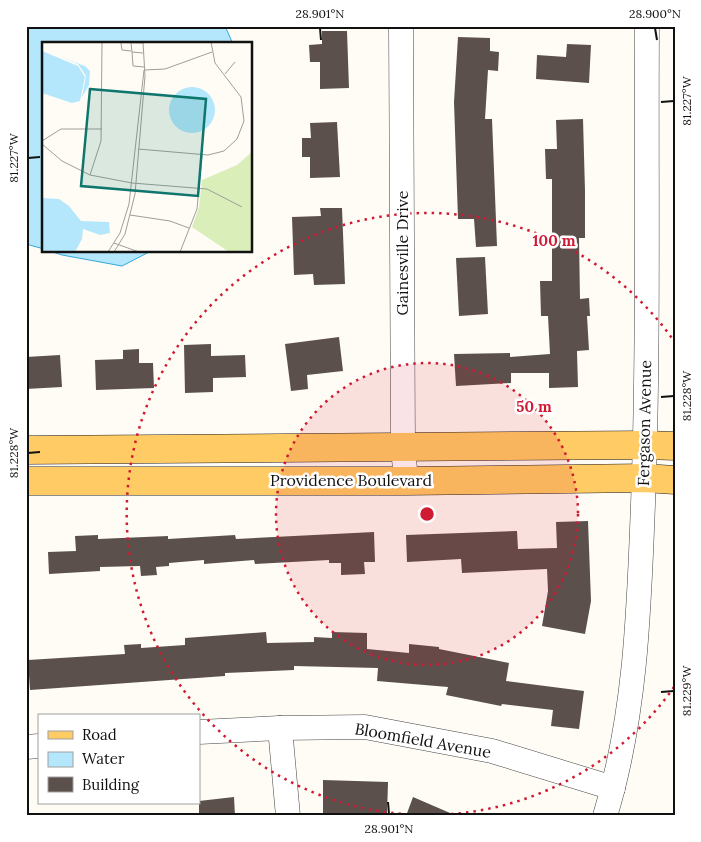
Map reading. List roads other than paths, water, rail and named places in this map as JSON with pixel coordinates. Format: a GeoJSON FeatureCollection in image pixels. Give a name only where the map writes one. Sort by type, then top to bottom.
{"type":"FeatureCollection","features":[{"type":"Feature","properties":{"kind":"main road","name":"Providence Boulevard"},"geometry":{"type":"LineString","coordinates":[[26,450],[675,446]]}},
{"type":"Feature","properties":{"kind":"main road","name":"Providence Boulevard"},"geometry":{"type":"LineString","coordinates":[[26,481],[644,478],[675,480]]}},
{"type":"Feature","properties":{"kind":"street","name":"Gainesville Drive"},"geometry":{"type":"LineString","coordinates":[[401,26],[403,448],[406,480]]}},
{"type":"Feature","properties":{"kind":"street","name":"Fergason Avenue"},"geometry":{"type":"LineString","coordinates":[[605,816],[625,732],[638,622],[645,445],[647,26]]}},
{"type":"Feature","properties":{"kind":"street","name":"Bloomfield Avenue"},"geometry":{"type":"LineString","coordinates":[[200,732],[365,726],[492,751],[613,788]]}},
{"type":"Feature","properties":{"kind":"street"},"geometry":{"type":"LineString","coordinates":[[280,728],[288,816]]}},
{"type":"Feature","properties":{"kind":"water"},"geometry":{"type":"Polygon","coordinates":[[[26,26],[225,26],[232,42],[42,42],[42,248],[26,244],[26,26]]]}},
{"type":"Feature","properties":{"kind":"water"},"geometry":{"type":"Polygon","coordinates":[[[53,252],[149,252],[122,266],[53,252]]]}}]}
